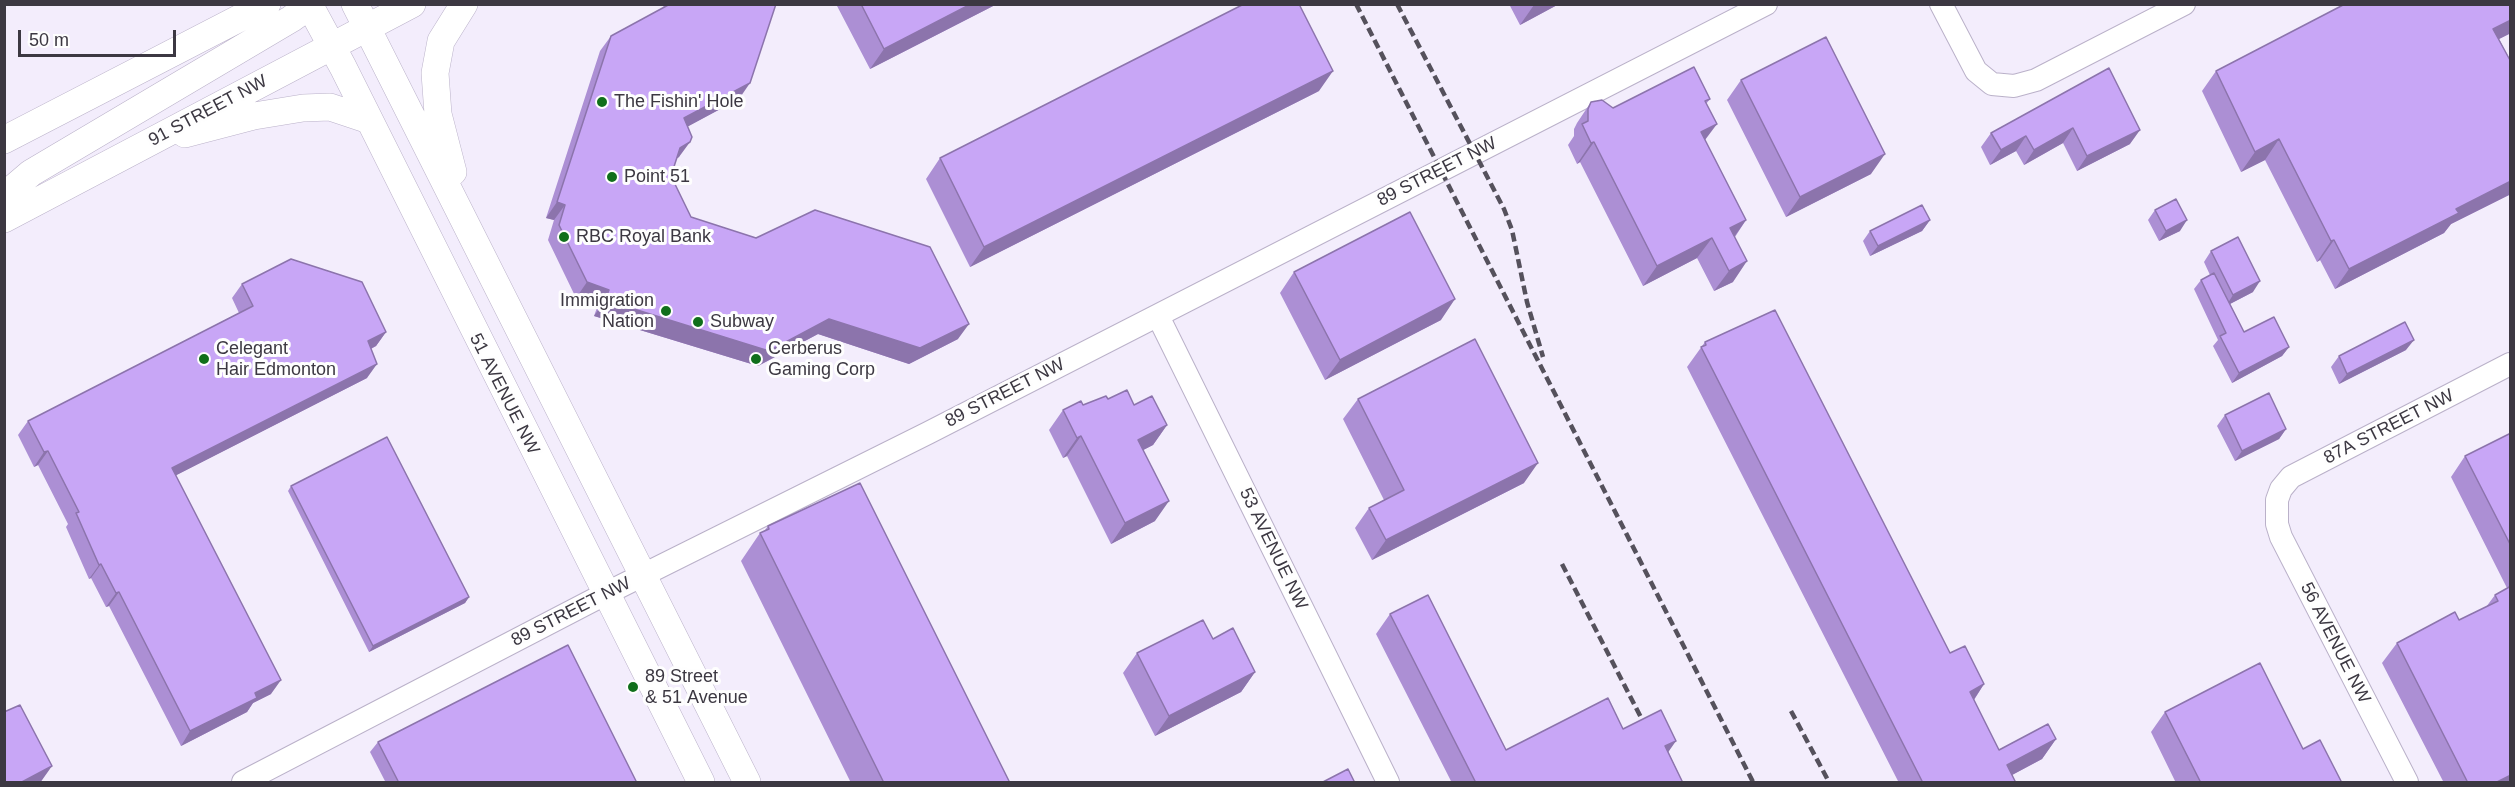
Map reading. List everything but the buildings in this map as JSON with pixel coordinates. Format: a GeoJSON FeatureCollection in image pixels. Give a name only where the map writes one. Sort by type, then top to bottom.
{"type":"FeatureCollection","features":[{"type":"Feature","properties":{"kind":"main road"},"geometry":{"type":"LineString","coordinates":[[204,37],[228,4]]}},
{"type":"Feature","properties":{"kind":"main road"},"geometry":{"type":"LineString","coordinates":[[4,140],[267,4]]}},
{"type":"Feature","properties":{"kind":"main road","name":"91 STREET NW"},"geometry":{"type":"LineString","coordinates":[[4,219],[331,46],[359,12],[412,4]]}},
{"type":"Feature","properties":{"kind":"main road"},"geometry":{"type":"LineString","coordinates":[[464,4],[441,41],[435,73],[435,93],[441,129],[471,234]]}},
{"type":"Feature","properties":{"kind":"main road"},"geometry":{"type":"LineString","coordinates":[[4,196],[31,173],[310,5]]}},
{"type":"Feature","properties":{"kind":"main road","name":"51 AVENUE NW"},"geometry":{"type":"LineString","coordinates":[[310,5],[701,783]]}},
{"type":"Feature","properties":{"kind":"main road"},"geometry":{"type":"LineString","coordinates":[[359,12],[747,783]]}},
{"type":"Feature","properties":{"kind":"main road"},"geometry":{"type":"LineString","coordinates":[[146,143],[254,116],[303,108],[330,107],[369,120]]}},
{"type":"Feature","properties":{"kind":"street","name":"89 STREET NW"},"geometry":{"type":"LineString","coordinates":[[243,783],[605,594],[1158,316],[1766,4]]}},
{"type":"Feature","properties":{"kind":"street"},"geometry":{"type":"LineString","coordinates":[[1941,4],[1976,71],[1982,78],[2001,86],[2025,85],[2036,81],[2184,4]]}},
{"type":"Feature","properties":{"kind":"street","name":"53 AVENUE NW"},"geometry":{"type":"LineString","coordinates":[[1158,316],[1388,783]]}},
{"type":"Feature","properties":{"kind":"street","name":"87A STREET NW"},"geometry":{"type":"LineString","coordinates":[[2277,500],[2291,477],[2511,364]]}},
{"type":"Feature","properties":{"kind":"street","name":"56 AVENUE NW"},"geometry":{"type":"LineString","coordinates":[[2277,500],[2275,512],[2281,537],[2407,783]]}},
{"type":"Feature","properties":{"kind":"railway"},"geometry":{"type":"LineString","coordinates":[[1356,4],[1753,782]]}},
{"type":"Feature","properties":{"kind":"railway"},"geometry":{"type":"LineString","coordinates":[[1397,4],[1504,209],[1512,230],[1527,302],[1543,357]]}},
{"type":"Feature","properties":{"kind":"railway"},"geometry":{"type":"LineString","coordinates":[[1562,564],[1650,735]]}},
{"type":"Feature","properties":{"kind":"railway"},"geometry":{"type":"LineString","coordinates":[[1791,711],[1829,782]]}},
{"type":"Feature","properties":{"kind":"place","name":"The Fishin' Hole"},"geometry":{"type":"Point","coordinates":[602,102]}},
{"type":"Feature","properties":{"kind":"place","name":"Point 51"},"geometry":{"type":"Point","coordinates":[612,177]}},
{"type":"Feature","properties":{"kind":"place","name":"RBC Royal Bank"},"geometry":{"type":"Point","coordinates":[564,237]}},
{"type":"Feature","properties":{"kind":"place","name":"Immigration Nation"},"geometry":{"type":"Point","coordinates":[666,311]}},
{"type":"Feature","properties":{"kind":"place","name":"Subway"},"geometry":{"type":"Point","coordinates":[698,322]}},
{"type":"Feature","properties":{"kind":"place","name":"Celegant Hair Edmonton"},"geometry":{"type":"Point","coordinates":[204,359]}},
{"type":"Feature","properties":{"kind":"place","name":"Cerberus Gaming Corp"},"geometry":{"type":"Point","coordinates":[756,359]}},
{"type":"Feature","properties":{"kind":"place","name":"89 Street & 51 Avenue"},"geometry":{"type":"Point","coordinates":[633,687]}}]}
